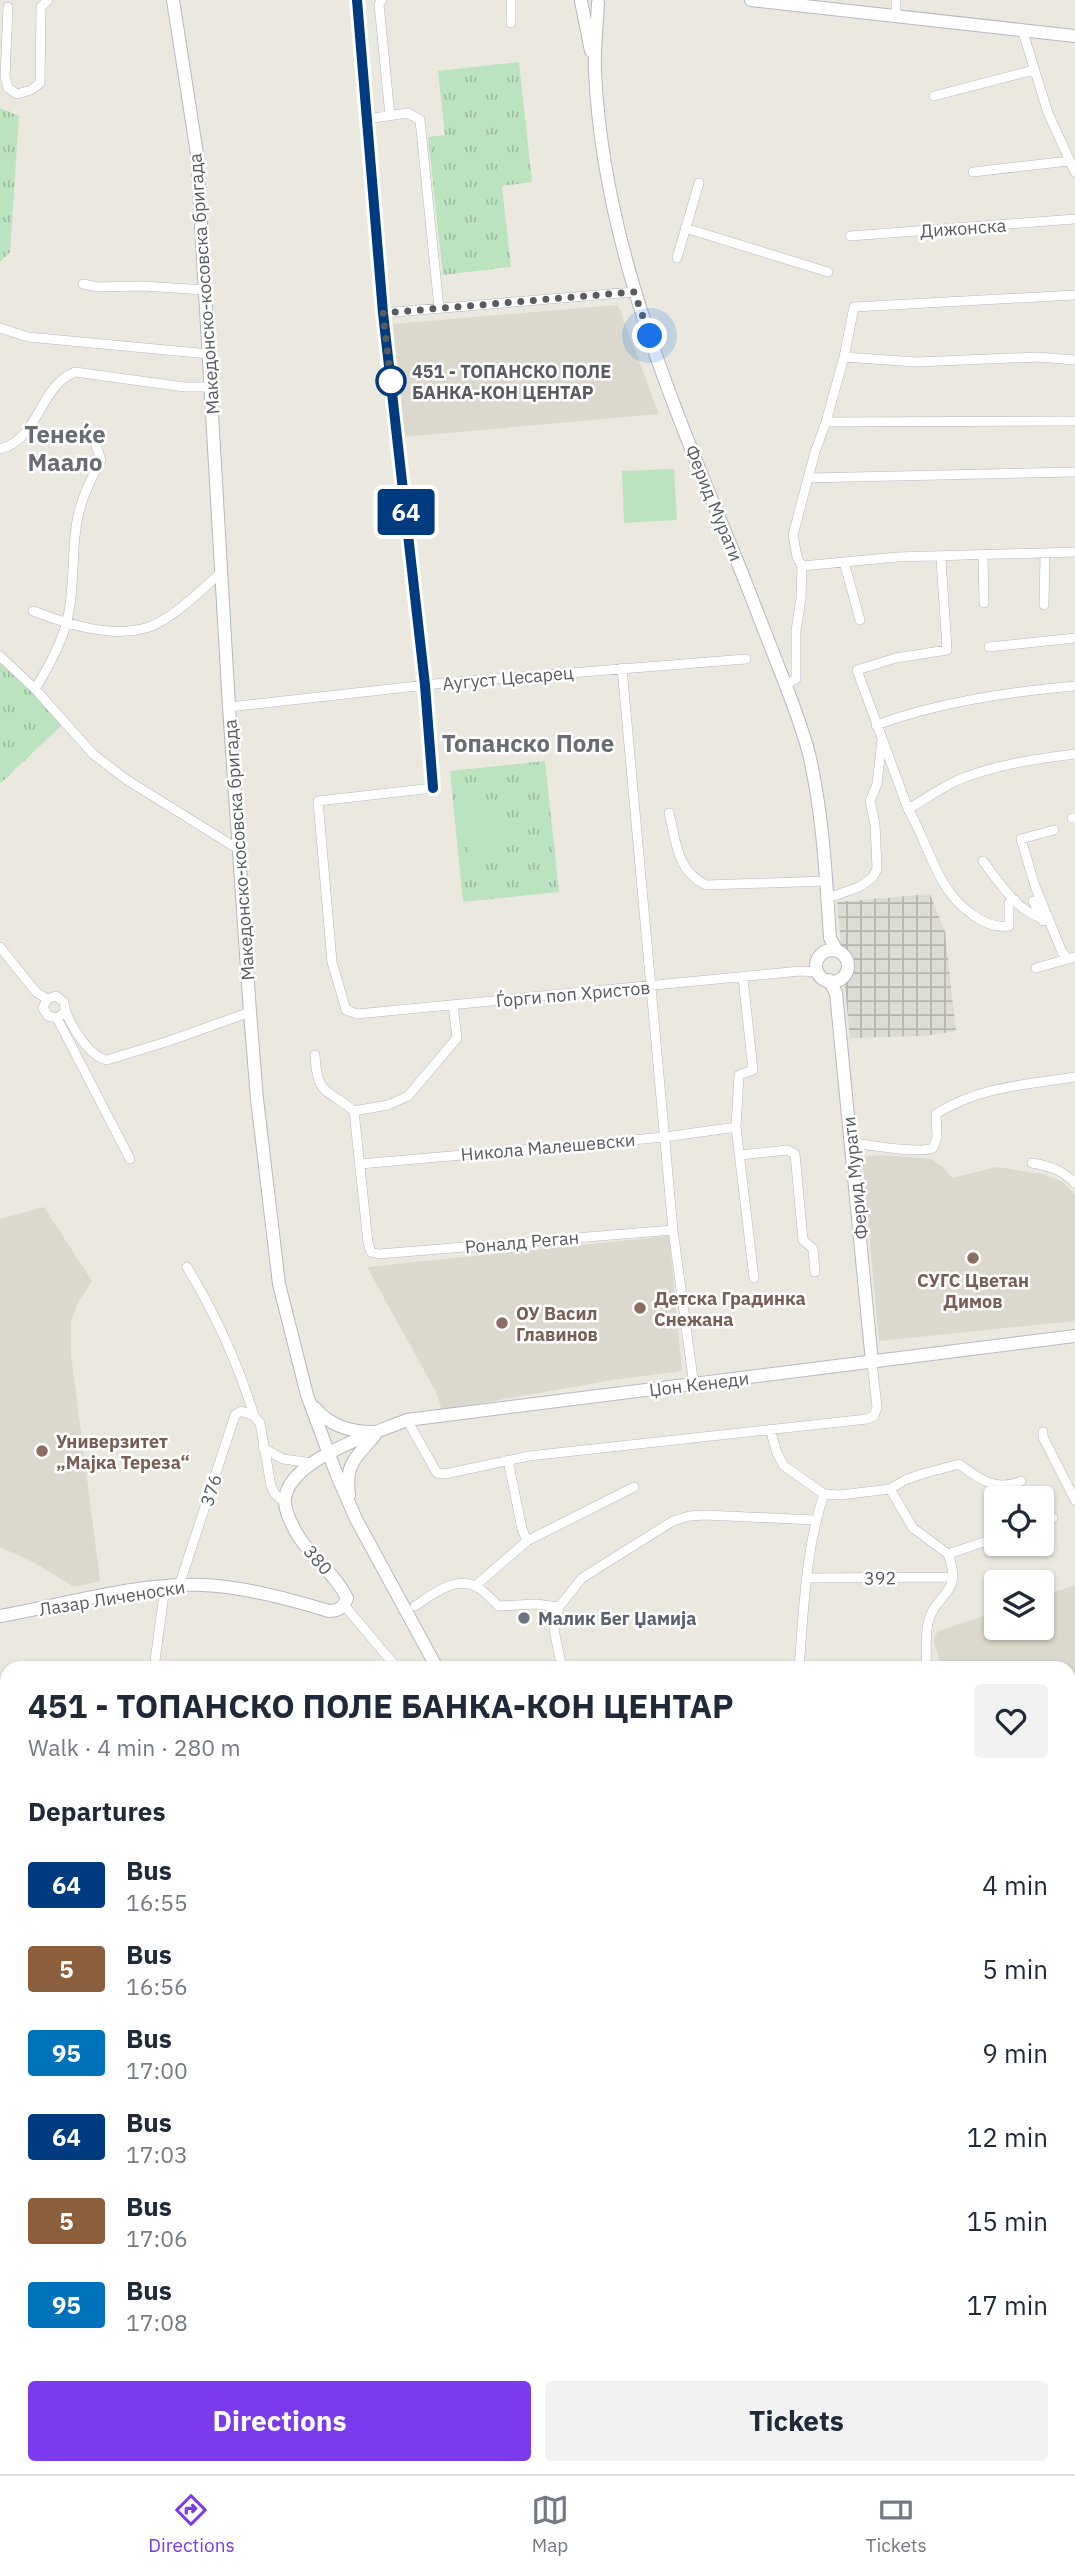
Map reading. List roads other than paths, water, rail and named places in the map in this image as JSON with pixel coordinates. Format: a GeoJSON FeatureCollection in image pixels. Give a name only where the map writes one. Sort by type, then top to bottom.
{"type":"FeatureCollection","features":[{"type":"Feature","properties":{"kind":"street"},"geometry":{"type":"LineString","coordinates":[[8,7],[5,77],[8,88],[17,94],[32,90],[40,83],[41,7],[48,0]]}},
{"type":"Feature","properties":{"kind":"street","name":"Македонско-косовска бригада"},"geometry":{"type":"LineString","coordinates":[[173,0],[197,154],[238,849],[257,1099],[279,1284],[296,1357],[328,1454],[351,1507],[433,1661]]}},
{"type":"Feature","properties":{"kind":"street"},"geometry":{"type":"LineString","coordinates":[[357,0],[383,313],[425,685]]}},
{"type":"Feature","properties":{"kind":"street"},"geometry":{"type":"LineString","coordinates":[[382,0],[379,4],[390,116]]}},
{"type":"Feature","properties":{"kind":"street"},"geometry":{"type":"LineString","coordinates":[[511,0],[511,23]]}},
{"type":"Feature","properties":{"kind":"street"},"geometry":{"type":"LineString","coordinates":[[751,0],[1075,36]]}},
{"type":"Feature","properties":{"kind":"street"},"geometry":{"type":"LineString","coordinates":[[896,0],[896,16]]}},
{"type":"Feature","properties":{"kind":"street"},"geometry":{"type":"LineString","coordinates":[[580,1],[601,1]]}},
{"type":"Feature","properties":{"kind":"street","name":"Ферид Мурати"},"geometry":{"type":"LineString","coordinates":[[580,1],[595,69],[600,135],[607,180],[634,292],[674,403],[786,685],[808,753],[816,790],[831,951]]}},
{"type":"Feature","properties":{"kind":"street","name":"Ферид Мурати"},"geometry":{"type":"LineString","coordinates":[[595,69],[601,1]]}},
{"type":"Feature","properties":{"kind":"street"},"geometry":{"type":"LineString","coordinates":[[1022,29],[1048,113],[1075,172]]}},
{"type":"Feature","properties":{"kind":"street"},"geometry":{"type":"LineString","coordinates":[[934,96],[1034,70]]}},
{"type":"Feature","properties":{"kind":"street"},"geometry":{"type":"LineString","coordinates":[[367,119],[408,113],[420,120],[439,308]]}},
{"type":"Feature","properties":{"kind":"street"},"geometry":{"type":"LineString","coordinates":[[972,172],[1069,161]]}},
{"type":"Feature","properties":{"kind":"street"},"geometry":{"type":"LineString","coordinates":[[677,258],[699,183]]}},
{"type":"Feature","properties":{"kind":"street","name":"Дижонска"},"geometry":{"type":"LineString","coordinates":[[850,236],[1075,219]]}},
{"type":"Feature","properties":{"kind":"street"},"geometry":{"type":"LineString","coordinates":[[685,228],[828,272]]}},
{"type":"Feature","properties":{"kind":"street"},"geometry":{"type":"LineString","coordinates":[[83,284],[98,287],[142,286],[205,290]]}},
{"type":"Feature","properties":{"kind":"street"},"geometry":{"type":"LineString","coordinates":[[383,313],[634,292]]}},
{"type":"Feature","properties":{"kind":"street"},"geometry":{"type":"LineString","coordinates":[[786,685],[796,679],[796,631],[801,598],[802,566],[797,557],[793,536],[844,357],[854,307],[1075,295]]}},
{"type":"Feature","properties":{"kind":"street"},"geometry":{"type":"LineString","coordinates":[[0,328],[28,337],[208,354]]}},
{"type":"Feature","properties":{"kind":"street"},"geometry":{"type":"LineString","coordinates":[[844,357],[916,362],[1038,357],[1075,360]]}},
{"type":"Feature","properties":{"kind":"street"},"geometry":{"type":"LineString","coordinates":[[0,449],[26,435],[64,376],[75,372],[184,387],[210,387]]}},
{"type":"Feature","properties":{"kind":"street"},"geometry":{"type":"LineString","coordinates":[[826,422],[1075,421]]}},
{"type":"Feature","properties":{"kind":"street"},"geometry":{"type":"LineString","coordinates":[[35,689],[49,667],[66,624],[73,587],[75,534],[80,506],[101,460],[96,445]]}},
{"type":"Feature","properties":{"kind":"street"},"geometry":{"type":"LineString","coordinates":[[808,478],[1075,472]]}},
{"type":"Feature","properties":{"kind":"street"},"geometry":{"type":"LineString","coordinates":[[802,566],[897,557],[941,558],[1075,552]]}},
{"type":"Feature","properties":{"kind":"street"},"geometry":{"type":"LineString","coordinates":[[1044,605],[1045,553]]}},
{"type":"Feature","properties":{"kind":"street"},"geometry":{"type":"LineString","coordinates":[[983,555],[984,603]]}},
{"type":"Feature","properties":{"kind":"street"},"geometry":{"type":"LineString","coordinates":[[941,558],[947,650],[896,658],[857,670],[908,809],[947,891],[964,909],[999,928],[1009,926],[1009,903],[1015,901]]}},
{"type":"Feature","properties":{"kind":"street"},"geometry":{"type":"LineString","coordinates":[[844,562],[860,620]]}},
{"type":"Feature","properties":{"kind":"street"},"geometry":{"type":"LineString","coordinates":[[33,611],[66,624],[132,630],[151,626],[178,610],[222,572]]}},
{"type":"Feature","properties":{"kind":"street"},"geometry":{"type":"LineString","coordinates":[[989,647],[1075,638]]}},
{"type":"Feature","properties":{"kind":"street"},"geometry":{"type":"LineString","coordinates":[[0,656],[35,689],[93,754],[127,780],[238,849]]}},
{"type":"Feature","properties":{"kind":"street","name":"Аугуст Цесарец"},"geometry":{"type":"LineString","coordinates":[[229,707],[425,685],[746,659]]}},
{"type":"Feature","properties":{"kind":"street"},"geometry":{"type":"LineString","coordinates":[[622,668],[673,1230],[694,1386]]}},
{"type":"Feature","properties":{"kind":"street","name":"Ѓорги поп Христов"},"geometry":{"type":"LineString","coordinates":[[425,685],[433,788],[318,801],[332,962],[346,1010],[357,1014],[743,978],[817,967]]}},
{"type":"Feature","properties":{"kind":"street"},"geometry":{"type":"LineString","coordinates":[[876,725],[957,702],[1075,686]]}},
{"type":"Feature","properties":{"kind":"street"},"geometry":{"type":"LineString","coordinates":[[828,898],[859,887],[872,878],[877,869],[875,824],[870,801],[877,784],[883,736]]}},
{"type":"Feature","properties":{"kind":"street"},"geometry":{"type":"LineString","coordinates":[[908,809],[954,782],[983,771],[1030,760],[1075,754]]}},
{"type":"Feature","properties":{"kind":"street"},"geometry":{"type":"LineString","coordinates":[[669,813],[682,863],[692,878],[706,885],[826,881]]}},
{"type":"Feature","properties":{"kind":"street"},"geometry":{"type":"LineString","coordinates":[[1036,968],[1071,958],[1053,930],[1035,886],[1021,839],[1054,830]]}},
{"type":"Feature","properties":{"kind":"street"},"geometry":{"type":"LineString","coordinates":[[983,861],[1015,901],[1031,915],[1041,918]]}},
{"type":"Feature","properties":{"kind":"street"},"geometry":{"type":"LineString","coordinates":[[1033,901],[1041,918],[1053,930]]}},
{"type":"Feature","properties":{"kind":"street"},"geometry":{"type":"LineString","coordinates":[[0,947],[36,992],[47,999]]}},
{"type":"Feature","properties":{"kind":"street"},"geometry":{"type":"LineString","coordinates":[[831,951],[843,954],[848,964],[848,969],[835,980],[817,967],[831,951]]}},
{"type":"Feature","properties":{"kind":"street"},"geometry":{"type":"LineString","coordinates":[[743,978],[753,1070],[739,1075],[736,1127],[754,1278]]}},
{"type":"Feature","properties":{"kind":"street","name":"Ферид Мурати"},"geometry":{"type":"LineString","coordinates":[[835,980],[872,1362]]}},
{"type":"Feature","properties":{"kind":"street"},"geometry":{"type":"LineString","coordinates":[[61,1015],[48,1016],[43,1008],[47,999],[56,996],[64,1002],[61,1015],[130,1159]]}},
{"type":"Feature","properties":{"kind":"street"},"geometry":{"type":"LineString","coordinates":[[316,1055],[317,1079],[321,1087],[354,1111],[388,1105],[408,1096],[457,1038],[453,1005]]}},
{"type":"Feature","properties":{"kind":"street"},"geometry":{"type":"LineString","coordinates":[[61,1015],[90,1051],[99,1059],[107,1060],[250,1012]]}},
{"type":"Feature","properties":{"kind":"street"},"geometry":{"type":"LineString","coordinates":[[852,1143],[891,1146],[910,1151],[927,1150],[933,1147],[937,1137],[936,1114],[953,1103],[1021,1083],[1075,1077]]}},
{"type":"Feature","properties":{"kind":"street"},"geometry":{"type":"LineString","coordinates":[[354,1111],[360,1164]]}},
{"type":"Feature","properties":{"kind":"street","name":"Никола Малешевски"},"geometry":{"type":"LineString","coordinates":[[360,1164],[736,1127]]}},
{"type":"Feature","properties":{"kind":"street"},"geometry":{"type":"LineString","coordinates":[[740,1154],[787,1150],[795,1154],[803,1240],[813,1249],[815,1272]]}},
{"type":"Feature","properties":{"kind":"street"},"geometry":{"type":"LineString","coordinates":[[1032,1163],[1050,1166],[1066,1174],[1075,1183]]}},
{"type":"Feature","properties":{"kind":"street","name":"Роналд Реган"},"geometry":{"type":"LineString","coordinates":[[360,1164],[368,1243],[371,1252],[379,1254],[673,1230]]}},
{"type":"Feature","properties":{"kind":"street"},"geometry":{"type":"LineString","coordinates":[[187,1267],[236,1359],[254,1416],[261,1423],[271,1486],[285,1503]]}},
{"type":"Feature","properties":{"kind":"street","name":"Џон Кенеди"},"geometry":{"type":"LineString","coordinates":[[328,1454],[407,1420],[1075,1336]]}},
{"type":"Feature","properties":{"kind":"street"},"geometry":{"type":"LineString","coordinates":[[407,1420],[436,1473],[458,1472],[508,1460],[871,1418],[877,1407],[872,1362]]}},
{"type":"Feature","properties":{"kind":"street"},"geometry":{"type":"LineString","coordinates":[[310,1401],[325,1419],[335,1426],[362,1432],[377,1432]]}},
{"type":"Feature","properties":{"kind":"street","name":"376"},"geometry":{"type":"LineString","coordinates":[[179,1586],[235,1415],[241,1411],[254,1416]]}},
{"type":"Feature","properties":{"kind":"street"},"geometry":{"type":"LineString","coordinates":[[770,1429],[784,1466],[824,1494],[890,1489],[905,1480],[959,1464],[989,1484],[1010,1486],[1021,1481]]}},
{"type":"Feature","properties":{"kind":"street"},"geometry":{"type":"LineString","coordinates":[[351,1507],[348,1480],[350,1466],[356,1455],[377,1432]]}},
{"type":"Feature","properties":{"kind":"street"},"geometry":{"type":"LineString","coordinates":[[1043,1432],[1043,1437],[1075,1500]]}},
{"type":"Feature","properties":{"kind":"street"},"geometry":{"type":"LineString","coordinates":[[263,1448],[283,1459],[313,1463]]}},
{"type":"Feature","properties":{"kind":"street"},"geometry":{"type":"LineString","coordinates":[[285,1503],[287,1490],[294,1477],[328,1454]]}},
{"type":"Feature","properties":{"kind":"street"},"geometry":{"type":"LineString","coordinates":[[508,1460],[522,1529],[527,1541]]}},
{"type":"Feature","properties":{"kind":"street"},"geometry":{"type":"LineString","coordinates":[[475,1586],[527,1541],[634,1487]]}},
{"type":"Feature","properties":{"kind":"street"},"geometry":{"type":"LineString","coordinates":[[890,1489],[913,1528],[948,1554],[953,1577],[951,1586],[928,1622],[926,1661]]}},
{"type":"Feature","properties":{"kind":"street"},"geometry":{"type":"LineString","coordinates":[[800,1661],[806,1578],[815,1520],[824,1494]]}},
{"type":"Feature","properties":{"kind":"street","name":"380"},"geometry":{"type":"LineString","coordinates":[[285,1503],[297,1535],[344,1591],[347,1598],[344,1605],[391,1661]]}},
{"type":"Feature","properties":{"kind":"street"},"geometry":{"type":"LineString","coordinates":[[561,1661],[555,1630],[559,1607],[582,1578],[673,1521],[689,1516],[729,1514],[815,1520]]}},
{"type":"Feature","properties":{"kind":"street"},"geometry":{"type":"LineString","coordinates":[[948,1554],[984,1542]]}},
{"type":"Feature","properties":{"kind":"street","name":"392"},"geometry":{"type":"LineString","coordinates":[[806,1578],[953,1577]]}},
{"type":"Feature","properties":{"kind":"street","name":"Лазар Личеноски"},"geometry":{"type":"LineString","coordinates":[[0,1616],[104,1595],[202,1584],[269,1595],[329,1611],[337,1611],[344,1605]]}},
{"type":"Feature","properties":{"kind":"street"},"geometry":{"type":"LineString","coordinates":[[415,1606],[447,1586],[475,1586],[499,1606],[536,1604],[559,1607]]}},
{"type":"Feature","properties":{"kind":"street"},"geometry":{"type":"LineString","coordinates":[[155,1661],[165,1587]]}},
{"type":"Feature","properties":{"kind":"place","name":"451 - ТОПАНСКО ПОЛЕ БАНКА-КОН ЦЕНТАР"},"geometry":{"type":"Point","coordinates":[391,381]}},
{"type":"Feature","properties":{"kind":"place","name":"СУГС Цветан Димов"},"geometry":{"type":"Point","coordinates":[973,1258]}},
{"type":"Feature","properties":{"kind":"place","name":"Детска Градинка Снежана"},"geometry":{"type":"Point","coordinates":[640,1308]}},
{"type":"Feature","properties":{"kind":"place","name":"ОУ Васил Главинов"},"geometry":{"type":"Point","coordinates":[502,1323]}},
{"type":"Feature","properties":{"kind":"place","name":"Универзитет „Мајка Тереза“"},"geometry":{"type":"Point","coordinates":[42,1451]}},
{"type":"Feature","properties":{"kind":"place","name":"Малик Бег Џамија"},"geometry":{"type":"Point","coordinates":[524,1618]}},
{"type":"Feature","properties":{"kind":"district","name":"Тенеќе Маало"},"geometry":{"type":"Point","coordinates":[65,448]}},
{"type":"Feature","properties":{"kind":"district","name":"Топанско Поле"},"geometry":{"type":"Point","coordinates":[528,743]}}]}
